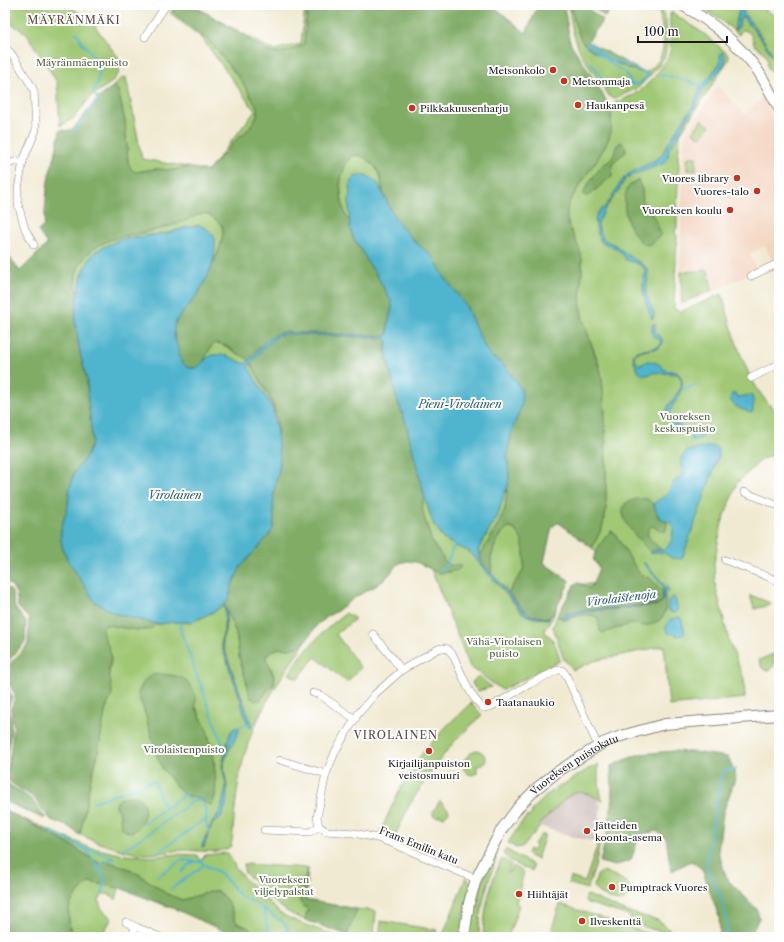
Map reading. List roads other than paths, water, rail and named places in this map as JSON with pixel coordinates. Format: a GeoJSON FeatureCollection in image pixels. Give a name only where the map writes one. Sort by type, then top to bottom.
{"type":"FeatureCollection","features":[{"type":"Feature","properties":{"kind":"main road"},"geometry":{"type":"LineString","coordinates":[[682,5],[714,25],[746,56],[758,72],[779,108]]}},
{"type":"Feature","properties":{"kind":"main road","name":"Vuoreksen puistokatu"},"geometry":{"type":"LineString","coordinates":[[464,937],[469,904],[476,879],[499,835],[520,805],[537,788],[557,772],[598,746],[621,736],[638,731],[666,724],[779,714]]}},
{"type":"Feature","properties":{"kind":"street"},"geometry":{"type":"LineString","coordinates":[[145,37],[166,5]]}},
{"type":"Feature","properties":{"kind":"street"},"geometry":{"type":"LineString","coordinates":[[5,48],[10,52],[32,85],[34,91],[36,130],[23,161],[18,189],[18,204],[25,229],[34,245]]}},
{"type":"Feature","properties":{"kind":"street"},"geometry":{"type":"LineString","coordinates":[[5,165],[17,161],[23,161]]}},
{"type":"Feature","properties":{"kind":"street"},"geometry":{"type":"LineString","coordinates":[[751,276],[779,263]]}},
{"type":"Feature","properties":{"kind":"street"},"geometry":{"type":"LineString","coordinates":[[751,378],[779,364]]}},
{"type":"Feature","properties":{"kind":"street"},"geometry":{"type":"LineString","coordinates":[[744,492],[779,506]]}},
{"type":"Feature","properties":{"kind":"street"},"geometry":{"type":"LineString","coordinates":[[725,560],[779,581]]}},
{"type":"Feature","properties":{"kind":"street"},"geometry":{"type":"LineString","coordinates":[[373,634],[402,670]]}},
{"type":"Feature","properties":{"kind":"street"},"geometry":{"type":"LineString","coordinates":[[264,830],[310,832],[319,826],[317,817],[326,774],[336,750],[355,719],[375,694],[402,670],[438,649],[448,649],[453,655],[468,688],[479,704],[482,707],[487,708],[530,684],[558,670],[562,670],[566,675],[598,746]]}},
{"type":"Feature","properties":{"kind":"street"},"geometry":{"type":"LineString","coordinates":[[313,693],[320,695],[355,719]]}},
{"type":"Feature","properties":{"kind":"street"},"geometry":{"type":"LineString","coordinates":[[280,760],[326,774]]}},
{"type":"Feature","properties":{"kind":"street","name":"Frans Emilin katu"},"geometry":{"type":"LineString","coordinates":[[319,826],[326,831],[355,833],[383,840],[476,879]]}},
{"type":"Feature","properties":{"kind":"street"},"geometry":{"type":"LineString","coordinates":[[126,922],[160,937]]}},
{"type":"Feature","properties":{"kind":"street"},"geometry":{"type":"LineString","coordinates":[[131,937],[136,927]]}},
{"type":"Feature","properties":{"kind":"water"},"geometry":{"type":"Polygon","coordinates":[[[739,5],[756,5],[754,7],[746,6],[743,13],[779,61],[779,66],[761,39],[743,17],[740,20],[739,27],[735,30],[735,24],[739,14],[739,5]]]}},
{"type":"Feature","properties":{"kind":"water"},"geometry":{"type":"Polygon","coordinates":[[[722,52],[725,56],[723,66],[703,89],[699,100],[678,136],[669,148],[665,163],[626,178],[605,209],[598,223],[599,230],[604,240],[614,244],[647,268],[646,293],[654,313],[654,318],[652,319],[646,304],[643,288],[645,273],[644,268],[639,264],[626,260],[617,249],[601,242],[596,228],[596,216],[609,202],[625,177],[631,172],[660,157],[694,104],[700,87],[720,63],[720,54],[722,52]]]}},
{"type":"Feature","properties":{"kind":"water","name":"Virolainen"},"geometry":{"type":"Polygon","coordinates":[[[360,175],[372,178],[377,183],[396,220],[413,240],[435,260],[443,275],[466,306],[485,348],[493,358],[504,365],[521,389],[522,403],[512,430],[507,456],[509,475],[508,486],[497,517],[478,551],[482,563],[522,609],[529,615],[550,619],[534,618],[525,615],[469,551],[442,538],[434,526],[425,499],[406,424],[389,368],[386,351],[387,340],[383,338],[363,337],[280,335],[265,347],[248,366],[271,406],[277,434],[280,460],[274,492],[273,529],[241,566],[232,585],[229,598],[224,605],[227,612],[225,628],[222,640],[251,723],[252,727],[250,728],[222,647],[221,640],[224,631],[224,607],[222,606],[214,612],[191,622],[161,624],[114,613],[95,602],[63,550],[61,529],[68,506],[73,475],[87,455],[92,443],[87,380],[80,353],[75,321],[77,297],[82,275],[86,266],[93,254],[101,248],[122,239],[169,233],[187,227],[200,225],[213,235],[215,253],[205,282],[179,316],[174,326],[174,335],[180,358],[186,366],[190,368],[198,367],[207,358],[214,355],[230,357],[245,364],[267,341],[283,332],[387,336],[392,307],[391,301],[354,239],[350,228],[350,183],[354,177],[360,175]]]}},
{"type":"Feature","properties":{"kind":"water"},"geometry":{"type":"Polygon","coordinates":[[[655,323],[655,333],[660,336],[663,343],[659,348],[638,352],[634,356],[634,359],[640,365],[647,361],[653,362],[659,364],[665,370],[676,372],[680,375],[682,381],[682,388],[671,409],[670,416],[671,420],[679,425],[704,433],[704,436],[693,442],[688,431],[671,423],[667,415],[669,405],[681,385],[681,379],[679,376],[677,374],[657,373],[644,375],[638,371],[633,358],[633,355],[636,352],[659,346],[661,344],[660,340],[652,335],[652,325],[655,323]]]}},
{"type":"Feature","properties":{"kind":"water"},"geometry":{"type":"Polygon","coordinates":[[[733,393],[739,397],[752,396],[754,404],[752,413],[736,406],[733,403],[731,397],[733,393]]]}},
{"type":"Feature","properties":{"kind":"water"},"geometry":{"type":"Polygon","coordinates":[[[712,446],[717,448],[719,455],[682,559],[672,558],[666,554],[656,552],[650,554],[649,553],[655,550],[665,550],[670,544],[673,534],[672,523],[664,521],[659,517],[654,503],[667,494],[673,482],[684,474],[681,470],[680,464],[686,451],[712,446]]]}},
{"type":"Feature","properties":{"kind":"water"},"geometry":{"type":"Polygon","coordinates":[[[643,563],[645,563],[670,591],[669,592],[665,589],[665,599],[660,604],[663,599],[663,586],[643,563]]]}},
{"type":"Feature","properties":{"kind":"water"},"geometry":{"type":"Polygon","coordinates":[[[673,596],[675,598],[678,611],[672,613],[668,610],[668,606],[669,600],[673,596]]]}},
{"type":"Feature","properties":{"kind":"water"},"geometry":{"type":"Polygon","coordinates":[[[660,604],[582,612],[561,619],[561,617],[565,615],[582,610],[660,604]]]}},
{"type":"Feature","properties":{"kind":"water"},"geometry":{"type":"Polygon","coordinates":[[[679,617],[681,618],[685,633],[678,636],[675,635],[675,633],[668,633],[666,630],[666,624],[679,617]]]}},
{"type":"Feature","properties":{"kind":"water"},"geometry":{"type":"Polygon","coordinates":[[[240,727],[224,763],[227,788],[225,808],[221,817],[212,825],[203,848],[202,845],[212,823],[221,809],[225,792],[226,785],[222,767],[225,752],[228,748],[227,743],[231,731],[240,727]]]}},
{"type":"Feature","properties":{"kind":"waterway"},"geometry":{"type":"LineString","coordinates":[[74,132],[97,101],[93,90],[98,83],[98,76],[101,70],[96,60],[76,33]]}},
{"type":"Feature","properties":{"kind":"waterway"},"geometry":{"type":"LineString","coordinates":[[586,46],[591,43],[608,59],[648,74]]}},
{"type":"Feature","properties":{"kind":"waterway"},"geometry":{"type":"LineString","coordinates":[[588,45],[626,73],[632,85]]}},
{"type":"Feature","properties":{"kind":"waterway"},"geometry":{"type":"LineString","coordinates":[[591,63],[608,87],[639,84],[649,74]]}},
{"type":"Feature","properties":{"kind":"waterway"},"geometry":{"type":"LineString","coordinates":[[659,75],[675,77],[702,86]]}},
{"type":"Feature","properties":{"kind":"waterway"},"geometry":{"type":"LineString","coordinates":[[682,387],[685,389],[696,385]]}},
{"type":"Feature","properties":{"kind":"waterway"},"geometry":{"type":"LineString","coordinates":[[441,571],[447,564],[455,545]]}},
{"type":"Feature","properties":{"kind":"waterway"},"geometry":{"type":"LineString","coordinates":[[180,622],[181,632],[226,752]]}},
{"type":"Feature","properties":{"kind":"waterway"},"geometry":{"type":"LineString","coordinates":[[238,728],[250,723]]}},
{"type":"Feature","properties":{"kind":"waterway"},"geometry":{"type":"LineString","coordinates":[[727,937],[725,912],[720,896],[706,865],[721,774],[725,770],[736,769]]}},
{"type":"Feature","properties":{"kind":"waterway"},"geometry":{"type":"LineString","coordinates":[[93,802],[143,785],[153,780],[165,809]]}},
{"type":"Feature","properties":{"kind":"waterway"},"geometry":{"type":"LineString","coordinates":[[144,823],[184,794],[192,802],[199,799],[203,804],[206,811],[206,822],[209,831]]}},
{"type":"Feature","properties":{"kind":"waterway"},"geometry":{"type":"LineString","coordinates":[[122,850],[145,836],[192,802]]}},
{"type":"Feature","properties":{"kind":"waterway"},"geometry":{"type":"LineString","coordinates":[[157,853],[205,819]]}},
{"type":"Feature","properties":{"kind":"waterway"},"geometry":{"type":"LineString","coordinates":[[49,831],[85,849],[101,853]]}},
{"type":"Feature","properties":{"kind":"waterway"},"geometry":{"type":"LineString","coordinates":[[86,850],[98,866],[112,858]]}},
{"type":"Feature","properties":{"kind":"waterway"},"geometry":{"type":"LineString","coordinates":[[103,854],[115,859]]}},
{"type":"Feature","properties":{"kind":"waterway"},"geometry":{"type":"LineString","coordinates":[[158,876],[181,860],[201,862]]}},
{"type":"Feature","properties":{"kind":"waterway"},"geometry":{"type":"LineString","coordinates":[[200,860],[203,864],[221,873],[240,896],[255,903],[284,923],[290,937]]}},
{"type":"Feature","properties":{"kind":"waterway"},"geometry":{"type":"LineString","coordinates":[[182,872],[188,865],[194,862]]}},
{"type":"Feature","properties":{"kind":"waterway"},"geometry":{"type":"LineString","coordinates":[[171,889],[204,865]]}},
{"type":"Feature","properties":{"kind":"waterway"},"geometry":{"type":"LineString","coordinates":[[98,866],[97,867],[102,873],[104,879],[102,894]]}},
{"type":"Feature","properties":{"kind":"waterway"},"geometry":{"type":"LineString","coordinates":[[263,909],[269,934]]}},
{"type":"Feature","properties":{"kind":"place","name":"Metsonkolo"},"geometry":{"type":"Point","coordinates":[553,70]}},
{"type":"Feature","properties":{"kind":"place","name":"Metsonmaja"},"geometry":{"type":"Point","coordinates":[564,81]}},
{"type":"Feature","properties":{"kind":"place","name":"Haukanpesä"},"geometry":{"type":"Point","coordinates":[578,105]}},
{"type":"Feature","properties":{"kind":"place","name":"Pilkkakuusenharju"},"geometry":{"type":"Point","coordinates":[412,108]}},
{"type":"Feature","properties":{"kind":"place","name":"Vuores library"},"geometry":{"type":"Point","coordinates":[737,178]}},
{"type":"Feature","properties":{"kind":"place","name":"Vuores-talo"},"geometry":{"type":"Point","coordinates":[757,191]}},
{"type":"Feature","properties":{"kind":"place","name":"Vuoreksen koulu"},"geometry":{"type":"Point","coordinates":[730,210]}},
{"type":"Feature","properties":{"kind":"place","name":"Taatanaukio"},"geometry":{"type":"Point","coordinates":[488,702]}},
{"type":"Feature","properties":{"kind":"place","name":"Kirjailijanpuiston veistosmuuri"},"geometry":{"type":"Point","coordinates":[429,751]}},
{"type":"Feature","properties":{"kind":"place","name":"Jätteiden koonta-asema"},"geometry":{"type":"Point","coordinates":[587,831]}},
{"type":"Feature","properties":{"kind":"place","name":"Pumptrack Vuores"},"geometry":{"type":"Point","coordinates":[612,887]}},
{"type":"Feature","properties":{"kind":"place","name":"Hiihtäjät"},"geometry":{"type":"Point","coordinates":[519,894]}},
{"type":"Feature","properties":{"kind":"place","name":"Ilveskenttä"},"geometry":{"type":"Point","coordinates":[582,921]}},
{"type":"Feature","properties":{"kind":"district","name":"MÄYRÄNMÄKI"},"geometry":{"type":"Point","coordinates":[74,20]}},
{"type":"Feature","properties":{"kind":"district","name":"VIROLAINEN"},"geometry":{"type":"Point","coordinates":[396,735]}},
{"type":"Feature","properties":{"kind":"park label","name":"Mäyränmäenpuisto"},"geometry":{"type":"Point","coordinates":[82,62]}},
{"type":"Feature","properties":{"kind":"park label","name":"Vuoreksen keskuspuisto"},"geometry":{"type":"Point","coordinates":[685,422]}},
{"type":"Feature","properties":{"kind":"park label","name":"Vähä-Virolaisen puisto"},"geometry":{"type":"Point","coordinates":[504,646]}},
{"type":"Feature","properties":{"kind":"park label","name":"Virolaistenpuisto"},"geometry":{"type":"Point","coordinates":[184,749]}},
{"type":"Feature","properties":{"kind":"park label","name":"Vuoreksen viljelypalstat"},"geometry":{"type":"Point","coordinates":[284,884]}},
{"type":"Feature","properties":{"kind":"water label","name":"Pieni-Virolainen"},"geometry":{"type":"Point","coordinates":[460,404]}},
{"type":"Feature","properties":{"kind":"water label","name":"Virolaistenoja"},"geometry":{"type":"Point","coordinates":[621,598]}}]}
